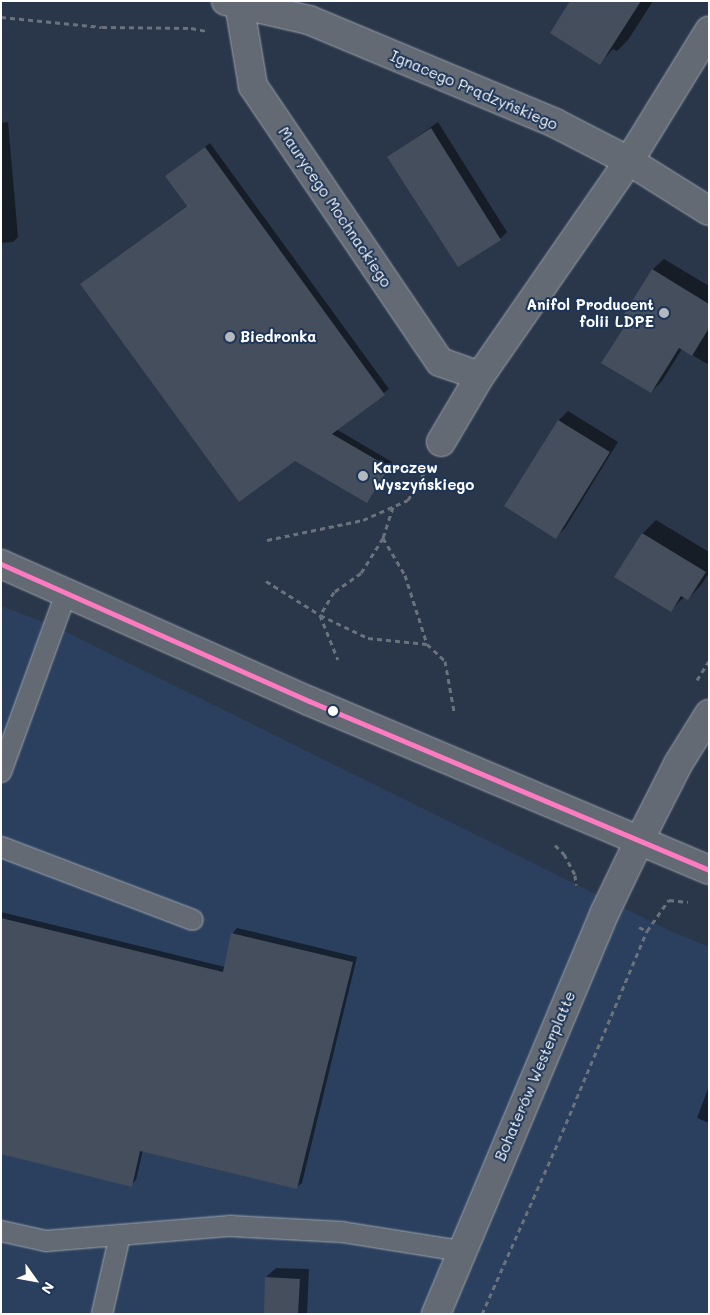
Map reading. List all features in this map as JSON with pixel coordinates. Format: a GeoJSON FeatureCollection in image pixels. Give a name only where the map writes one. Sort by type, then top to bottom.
{"type":"FeatureCollection","features":[{"type":"Feature","properties":{"kind":"street","name":"Ignacego Prądzyńskiego"},"geometry":{"type":"LineString","coordinates":[[232,2],[314,11],[555,123],[629,161],[709,211]]}},
{"type":"Feature","properties":{"kind":"street","name":"Maurycego Mochnackiego"},"geometry":{"type":"LineString","coordinates":[[232,2],[253,86],[440,362],[480,376]]}},
{"type":"Feature","properties":{"kind":"street"},"geometry":{"type":"LineString","coordinates":[[441,442],[480,376],[629,161],[709,30]]}},
{"type":"Feature","properties":{"kind":"street"},"geometry":{"type":"LineString","coordinates":[[1,564],[309,701],[709,870]]}},
{"type":"Feature","properties":{"kind":"street","name":"Bohaterów Westerplatte"},"geometry":{"type":"LineString","coordinates":[[436,1314],[605,912],[678,764],[709,714]]}},
{"type":"Feature","properties":{"kind":"lane"},"geometry":{"type":"LineString","coordinates":[[1,772],[66,593]]}},
{"type":"Feature","properties":{"kind":"lane"},"geometry":{"type":"LineString","coordinates":[[1,847],[193,920]]}},
{"type":"Feature","properties":{"kind":"lane"},"geometry":{"type":"LineString","coordinates":[[1,1231],[46,1241],[230,1226],[342,1232],[461,1251]]}},
{"type":"Feature","properties":{"kind":"lane"},"geometry":{"type":"LineString","coordinates":[[102,1314],[120,1235]]}},
{"type":"Feature","properties":{"kind":"path"},"geometry":{"type":"LineString","coordinates":[[268,540],[363,520],[408,500],[441,442]]}},
{"type":"Feature","properties":{"kind":"path"},"geometry":{"type":"LineString","coordinates":[[320,615],[334,592],[361,573],[383,538],[393,507]]}},
{"type":"Feature","properties":{"kind":"path"},"geometry":{"type":"LineString","coordinates":[[383,538],[405,575],[427,644],[445,661],[454,711]]}},
{"type":"Feature","properties":{"kind":"path"},"geometry":{"type":"LineString","coordinates":[[266,581],[320,615],[368,638],[427,644]]}},
{"type":"Feature","properties":{"kind":"path"},"geometry":{"type":"LineString","coordinates":[[320,615],[338,660]]}},
{"type":"Feature","properties":{"kind":"path"},"geometry":{"type":"LineString","coordinates":[[482,1314],[559,1140],[647,931],[669,900],[698,903]]}},
{"type":"Feature","properties":{"kind":"shaded area"},"geometry":{"type":"Polygon","coordinates":[[[1,606],[54,626],[668,930],[709,947],[709,1314],[1,1314],[1,606]]]}},
{"type":"Feature","properties":{"kind":"building"},"geometry":{"type":"Polygon","coordinates":[[[570,1],[641,1],[600,65],[550,33],[570,1]]]}},
{"type":"Feature","properties":{"kind":"building"},"geometry":{"type":"Polygon","coordinates":[[[431,128],[501,240],[458,267],[387,157],[431,128]]]}},
{"type":"Feature","properties":{"kind":"building","name":"Biedronka"},"geometry":{"type":"Polygon","coordinates":[[[205,147],[385,395],[332,434],[389,467],[367,503],[295,461],[239,502],[80,284],[187,206],[165,176],[205,147]]]}},
{"type":"Feature","properties":{"kind":"building"},"geometry":{"type":"Polygon","coordinates":[[[652,269],[709,304],[709,328],[692,356],[679,348],[651,393],[601,363],[630,318],[624,314],[652,269]]]}},
{"type":"Feature","properties":{"kind":"building"},"geometry":{"type":"Polygon","coordinates":[[[558,420],[610,452],[556,539],[504,506],[558,420]]]}},
{"type":"Feature","properties":{"kind":"building"},"geometry":{"type":"Polygon","coordinates":[[[642,533],[706,572],[688,600],[681,596],[671,612],[614,577],[642,533]]]}},
{"type":"Feature","properties":{"kind":"building"},"geometry":{"type":"Polygon","coordinates":[[[1,918],[223,972],[231,933],[353,962],[297,1189],[140,1151],[132,1187],[1,1154],[1,918]]]}},
{"type":"Feature","properties":{"kind":"building"},"geometry":{"type":"Polygon","coordinates":[[[265,1277],[300,1279],[298,1314],[264,1314],[265,1277]]]}},
{"type":"Feature","properties":{"kind":"transit line"},"geometry":{"type":"LineString","coordinates":[[1,564],[309,701],[709,870]]}},
{"type":"Feature","properties":{"kind":"place","name":"Anifol Producent folii LDPE"},"geometry":{"type":"Point","coordinates":[664,313]}},
{"type":"Feature","properties":{"kind":"place","name":"Biedronka"},"geometry":{"type":"Point","coordinates":[230,337]}},
{"type":"Feature","properties":{"kind":"place","name":"Karczew Wyszyńskiego"},"geometry":{"type":"Point","coordinates":[363,476]}}]}
